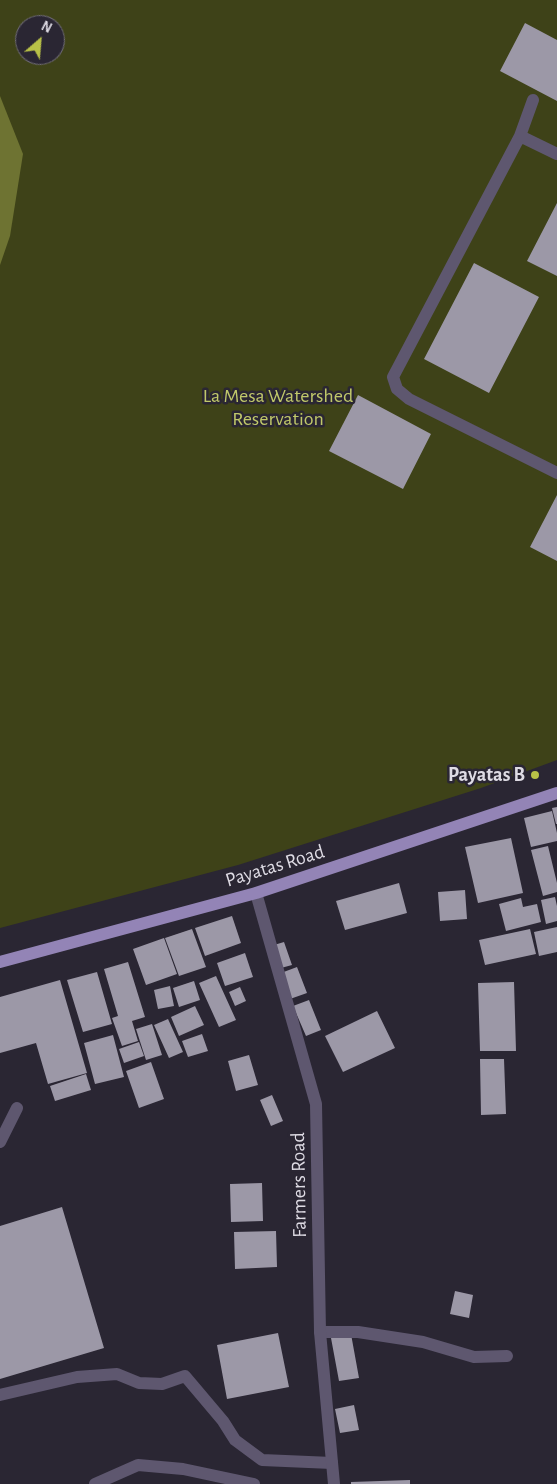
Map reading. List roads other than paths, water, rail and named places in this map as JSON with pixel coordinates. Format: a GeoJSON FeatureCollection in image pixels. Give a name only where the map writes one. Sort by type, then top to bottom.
{"type":"FeatureCollection","features":[{"type":"Feature","properties":{"kind":"main road","name":"Payatas Road"},"geometry":{"type":"LineString","coordinates":[[0,962],[256,893],[557,793]]}},
{"type":"Feature","properties":{"kind":"street"},"geometry":{"type":"LineString","coordinates":[[533,100],[520,136],[394,377],[397,389],[409,399],[557,473]]}},
{"type":"Feature","properties":{"kind":"street"},"geometry":{"type":"LineString","coordinates":[[520,136],[557,154]]}},
{"type":"Feature","properties":{"kind":"street","name":"Farmers Road"},"geometry":{"type":"LineString","coordinates":[[256,893],[316,1104],[320,1332],[334,1484]]}},
{"type":"Feature","properties":{"kind":"street"},"geometry":{"type":"LineString","coordinates":[[0,1142],[17,1108]]}},
{"type":"Feature","properties":{"kind":"street"},"geometry":{"type":"LineString","coordinates":[[320,1332],[358,1332],[423,1342],[474,1357],[507,1356]]}},
{"type":"Feature","properties":{"kind":"street"},"geometry":{"type":"LineString","coordinates":[[0,1395],[77,1377],[117,1374],[139,1383],[162,1384],[185,1376],[223,1421],[235,1440],[262,1460],[332,1463]]}},
{"type":"Feature","properties":{"kind":"street"},"geometry":{"type":"LineString","coordinates":[[94,1484],[138,1465],[183,1469],[254,1484]]}},
{"type":"Feature","properties":{"kind":"place","name":"Payatas B"},"geometry":{"type":"Point","coordinates":[535,775]}},
{"type":"Feature","properties":{"kind":"park label","name":"La Mesa Watershed Reservation"},"geometry":{"type":"Point","coordinates":[278,408]}}]}
